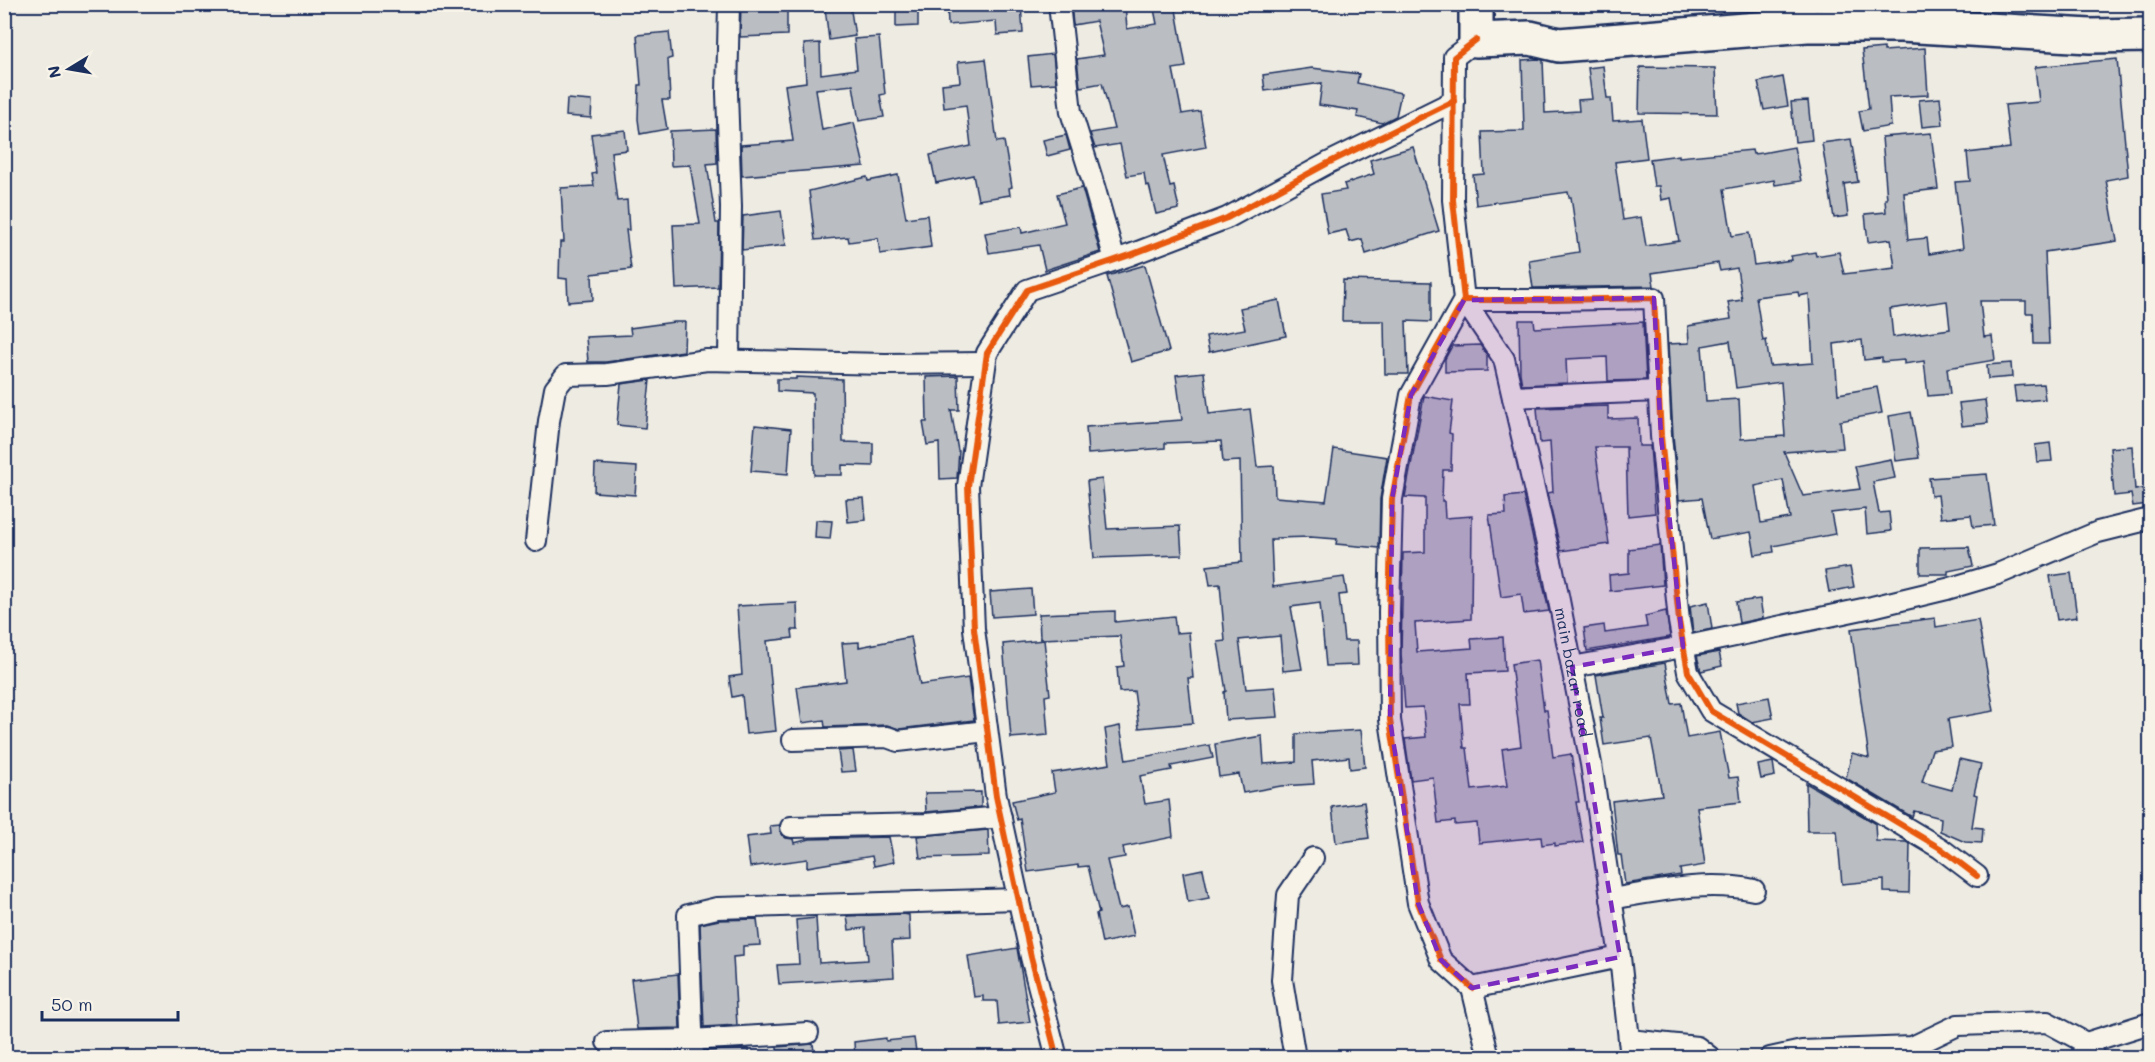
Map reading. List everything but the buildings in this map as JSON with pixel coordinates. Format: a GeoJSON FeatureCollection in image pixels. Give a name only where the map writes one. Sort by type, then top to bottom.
{"type":"FeatureCollection","features":[{"type":"Feature","properties":{"kind":"highway"},"geometry":{"type":"LineString","coordinates":[[1476,4],[1476,40],[1530,38],[1559,45],[1806,26],[1901,25],[2090,36],[2151,35]]}},
{"type":"Feature","properties":{"kind":"highway"},"geometry":{"type":"LineString","coordinates":[[1530,38],[1562,25],[1845,6],[1930,8],[2040,18],[2151,20]]}},
{"type":"Feature","properties":{"kind":"street"},"geometry":{"type":"LineString","coordinates":[[729,4],[727,93],[731,207],[729,360]]}},
{"type":"Feature","properties":{"kind":"street"},"geometry":{"type":"LineString","coordinates":[[1059,4],[1071,112],[1115,260]]}},
{"type":"Feature","properties":{"kind":"street"},"geometry":{"type":"LineString","coordinates":[[1476,40],[1454,57],[1453,200],[1464,300],[1411,395],[1392,499],[1389,709],[1418,903],[1441,960],[1472,988],[1489,1058]]}},
{"type":"Feature","properties":{"kind":"street"},"geometry":{"type":"LineString","coordinates":[[1057,1058],[1031,957],[1001,817],[974,629],[968,486],[987,353],[1027,290],[1227,218],[1328,163],[1454,101]]}},
{"type":"Feature","properties":{"kind":"street"},"geometry":{"type":"LineString","coordinates":[[1464,300],[1654,298],[1662,448],[1683,647],[1688,672],[1711,711],[1940,848],[1977,876]]}},
{"type":"Feature","properties":{"kind":"street","name":"main bazar road"},"geometry":{"type":"LineString","coordinates":[[1464,300],[1504,359],[1553,570],[1591,764],[1620,957],[1630,1049]]}},
{"type":"Feature","properties":{"kind":"street"},"geometry":{"type":"LineString","coordinates":[[536,541],[553,399],[555,389],[566,375],[607,374],[707,360],[885,364],[985,363]]}},
{"type":"Feature","properties":{"kind":"street"},"geometry":{"type":"LineString","coordinates":[[1513,397],[1659,391]]}},
{"type":"Feature","properties":{"kind":"street"},"geometry":{"type":"LineString","coordinates":[[1572,666],[1683,647],[1947,589],[1998,574],[2098,532],[2151,519]]}},
{"type":"Feature","properties":{"kind":"street"},"geometry":{"type":"LineString","coordinates":[[793,740],[886,736],[898,741],[987,731]]}},
{"type":"Feature","properties":{"kind":"street"},"geometry":{"type":"LineString","coordinates":[[791,827],[926,824],[1001,817]]}},
{"type":"Feature","properties":{"kind":"street"},"geometry":{"type":"LineString","coordinates":[[1295,1058],[1282,980],[1288,895],[1313,858]]}},
{"type":"Feature","properties":{"kind":"street"},"geometry":{"type":"LineString","coordinates":[[1611,899],[1686,886],[1734,886],[1754,890]]}},
{"type":"Feature","properties":{"kind":"street"},"geometry":{"type":"LineString","coordinates":[[692,1049],[688,915],[717,908],[1018,899]]}},
{"type":"Feature","properties":{"kind":"street"},"geometry":{"type":"LineString","coordinates":[[1472,988],[1620,957]]}},
{"type":"Feature","properties":{"kind":"street"},"geometry":{"type":"LineString","coordinates":[[1770,1058],[1802,1051],[1912,1047],[1958,1024],[2047,1022],[2087,1052],[2151,1023]]}},
{"type":"Feature","properties":{"kind":"street"},"geometry":{"type":"LineString","coordinates":[[607,1042],[692,1049],[808,1033]]}},
{"type":"Feature","properties":{"kind":"street"},"geometry":{"type":"LineString","coordinates":[[1630,1049],[1697,1047],[1711,1058]]}},
{"type":"Feature","properties":{"kind":"highlighted area"},"geometry":{"type":"Polygon","coordinates":[[[1654,298],[1661,436],[1683,647],[1572,667],[1620,957],[1472,988],[1441,960],[1418,903],[1390,720],[1392,499],[1411,395],[1464,300],[1654,298]]]}},
{"type":"Feature","properties":{"kind":"cycle path"},"geometry":{"type":"LineString","coordinates":[[1472,988],[1441,960],[1418,903],[1390,720],[1389,612],[1392,499],[1411,395],[1464,300],[1453,200],[1454,57],[1476,40]]}},
{"type":"Feature","properties":{"kind":"cycle path"},"geometry":{"type":"LineString","coordinates":[[1057,1058],[1031,957],[996,796],[974,629],[968,486],[987,353],[1027,290],[1130,255],[1227,218],[1328,163],[1454,101]]}},
{"type":"Feature","properties":{"kind":"cycle path"},"geometry":{"type":"LineString","coordinates":[[1464,300],[1654,298],[1661,436],[1679,621],[1688,672],[1711,711],[1940,848],[1977,876]]}}]}
